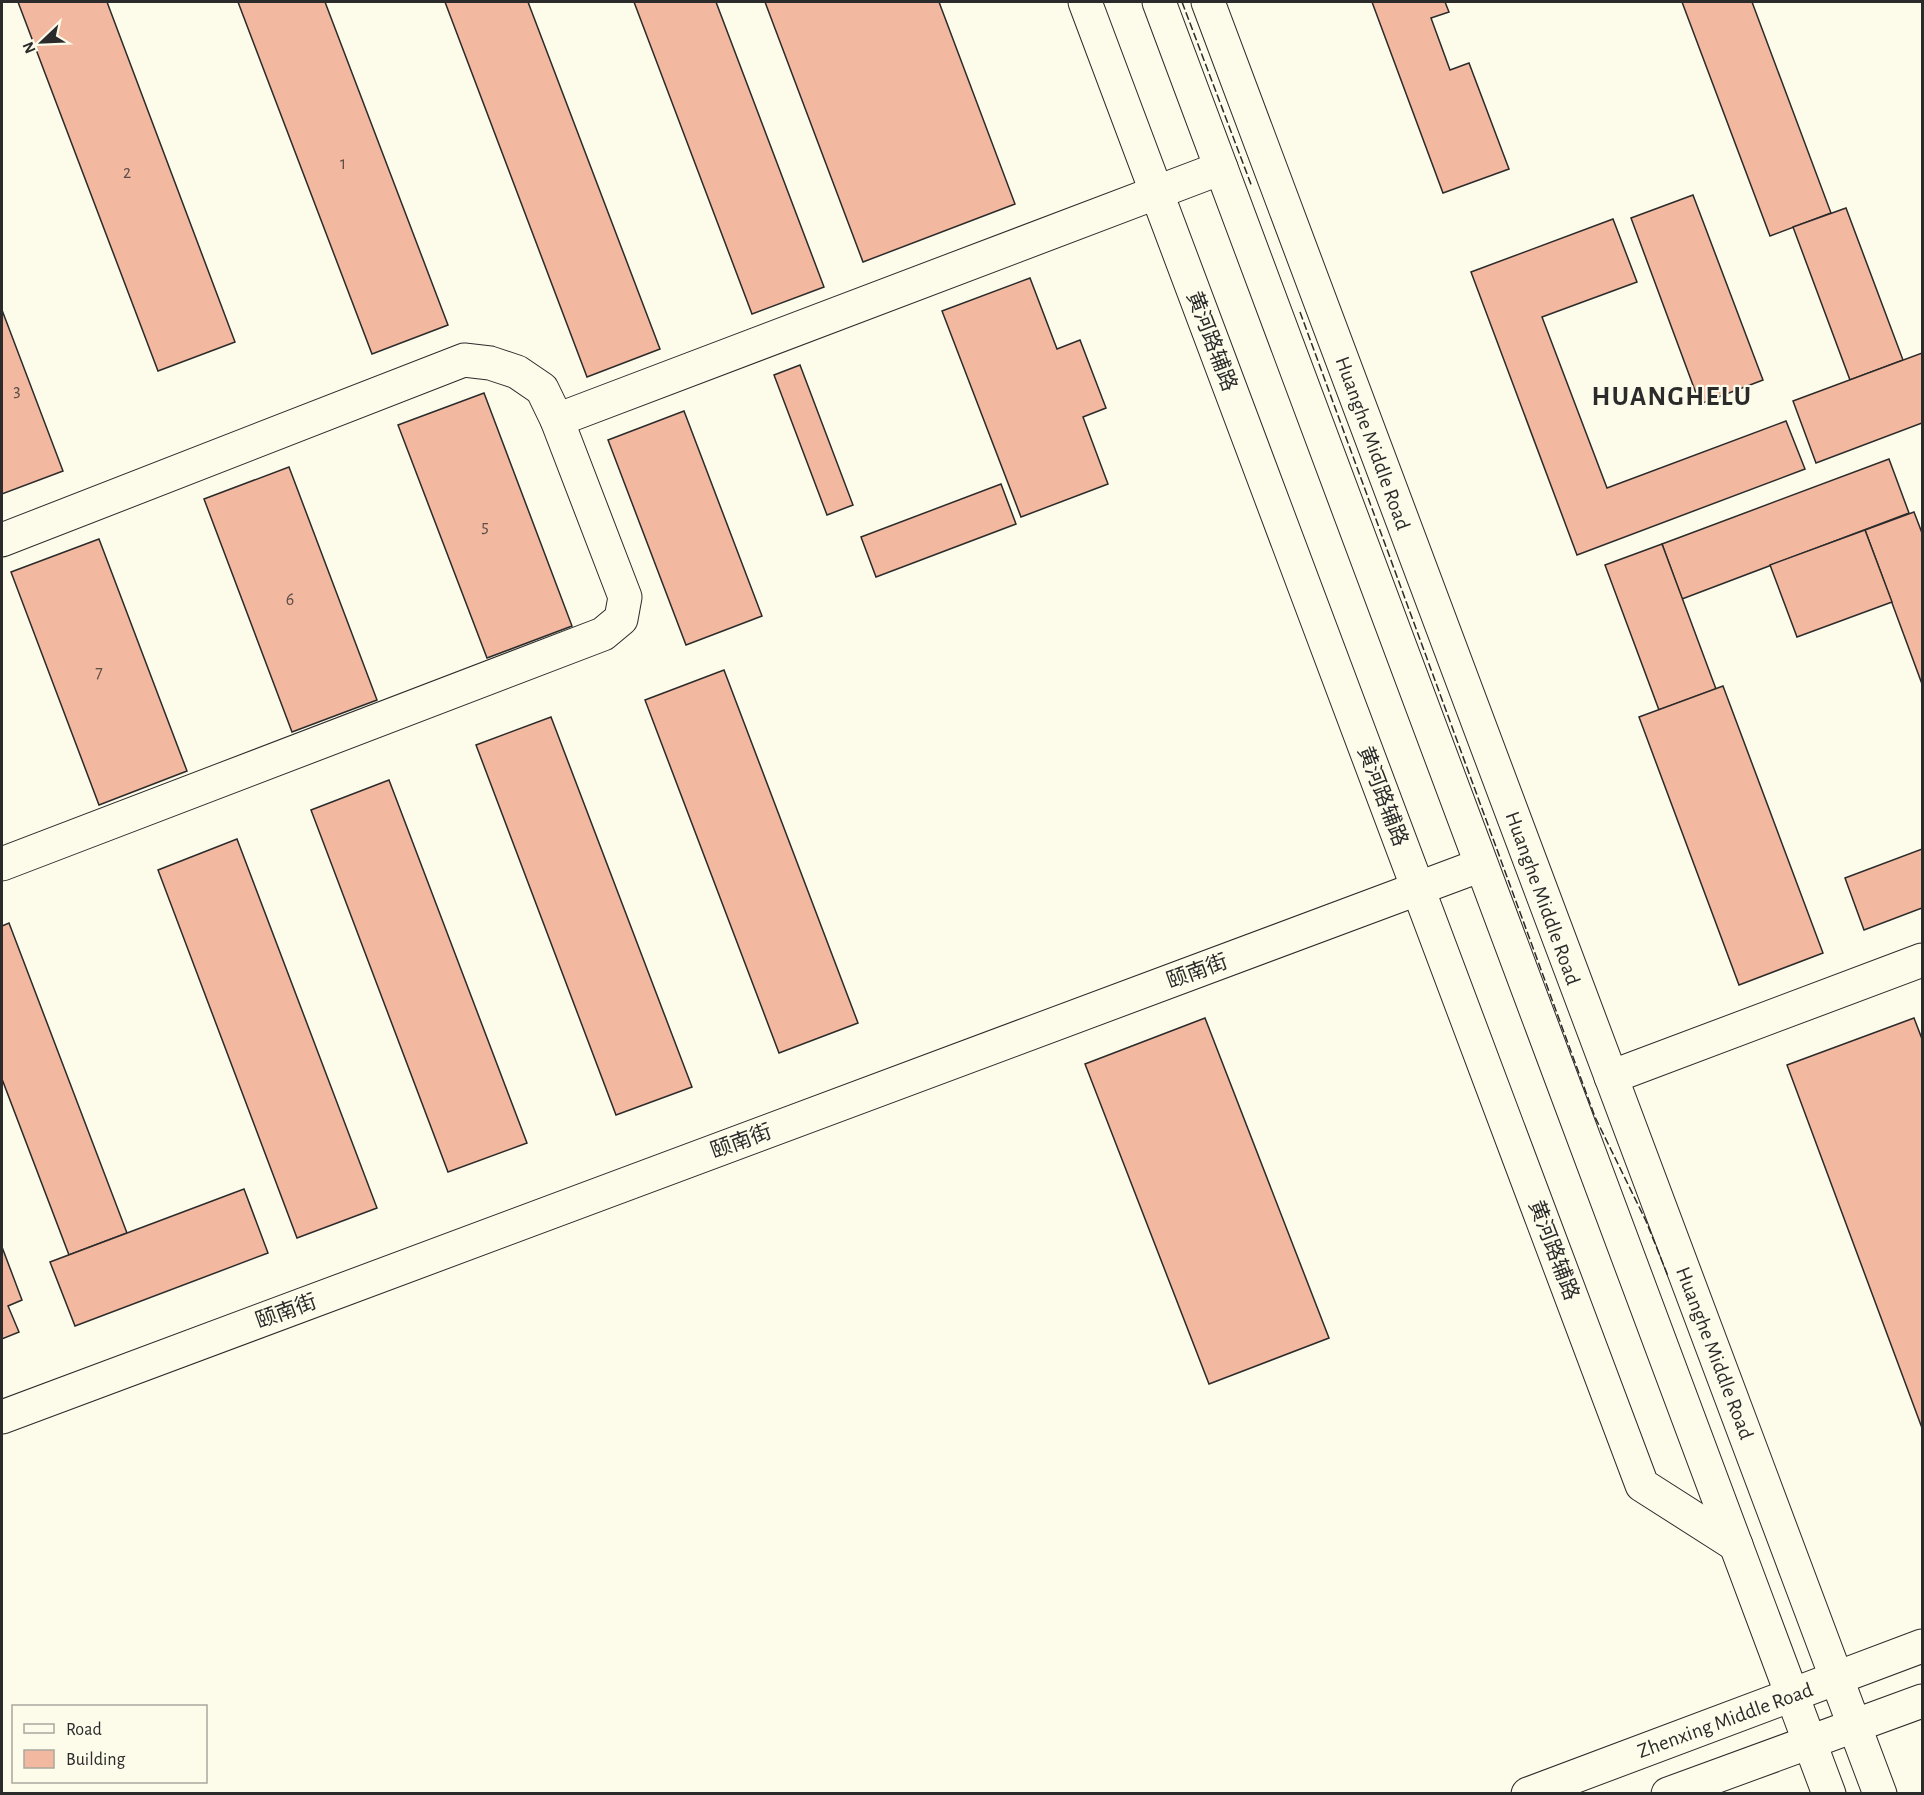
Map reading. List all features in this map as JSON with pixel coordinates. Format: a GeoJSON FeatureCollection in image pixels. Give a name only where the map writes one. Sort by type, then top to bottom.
{"type":"FeatureCollection","features":[{"type":"Feature","properties":{"kind":"main road","name":"黄河路辅路"},"geometry":{"type":"LineString","coordinates":[[1085,2],[1642,1485],[1736,1545]]}},
{"type":"Feature","properties":{"kind":"main road"},"geometry":{"type":"LineString","coordinates":[[1159,2],[1829,1794]]}},
{"type":"Feature","properties":{"kind":"main road","name":"Huanghe Middle Road"},"geometry":{"type":"LineString","coordinates":[[1208,2],[1880,1794]]}},
{"type":"Feature","properties":{"kind":"main road"},"geometry":{"type":"LineString","coordinates":[[557,420],[1221,168]]}},
{"type":"Feature","properties":{"kind":"main road"},"geometry":{"type":"LineString","coordinates":[[2,540],[464,360],[490,363],[517,372],[542,389],[557,420],[625,597],[621,619],[603,634],[2,864]]}},
{"type":"Feature","properties":{"kind":"main road","name":"颐南街"},"geometry":{"type":"LineString","coordinates":[[2,1417],[1481,865]]}},
{"type":"Feature","properties":{"kind":"main road"},"geometry":{"type":"LineString","coordinates":[[1611,1077],[1923,960]]}},
{"type":"Feature","properties":{"kind":"main road","name":"Zhenxing Middle Road"},"geometry":{"type":"LineString","coordinates":[[1528,1794],[1923,1647]]}},
{"type":"Feature","properties":{"kind":"main road"},"geometry":{"type":"LineString","coordinates":[[1668,1794],[1923,1701]]}},
{"type":"Feature","properties":{"kind":"building"},"geometry":{"type":"Polygon","coordinates":[[[18,2],[107,2],[235,342],[158,371],[18,2]]]}},
{"type":"Feature","properties":{"kind":"building"},"geometry":{"type":"Polygon","coordinates":[[[238,2],[325,2],[448,325],[372,354],[238,2]]]}},
{"type":"Feature","properties":{"kind":"building"},"geometry":{"type":"Polygon","coordinates":[[[445,2],[528,2],[660,349],[587,377],[445,2]]]}},
{"type":"Feature","properties":{"kind":"building"},"geometry":{"type":"Polygon","coordinates":[[[634,2],[716,2],[824,287],[752,314],[634,2]]]}},
{"type":"Feature","properties":{"kind":"building"},"geometry":{"type":"Polygon","coordinates":[[[765,2],[939,2],[1015,204],[863,262],[765,2]]]}},
{"type":"Feature","properties":{"kind":"building"},"geometry":{"type":"Polygon","coordinates":[[[1372,2],[1445,2],[1449,12],[1431,18],[1450,70],[1469,63],[1509,169],[1443,193],[1372,2]]]}},
{"type":"Feature","properties":{"kind":"building"},"geometry":{"type":"Polygon","coordinates":[[[1682,2],[1752,2],[1831,213],[1770,236],[1682,2]]]}},
{"type":"Feature","properties":{"kind":"building"},"geometry":{"type":"Polygon","coordinates":[[[1693,195],[1763,380],[1700,404],[1631,218],[1693,195]]]}},
{"type":"Feature","properties":{"kind":"building"},"geometry":{"type":"Polygon","coordinates":[[[1846,208],[1903,360],[1850,380],[1793,227],[1846,208]]]}},
{"type":"Feature","properties":{"kind":"building"},"geometry":{"type":"Polygon","coordinates":[[[1613,219],[1637,282],[1542,317],[1607,488],[1786,421],[1805,469],[1577,555],[1471,272],[1613,219]]]}},
{"type":"Feature","properties":{"kind":"building"},"geometry":{"type":"Polygon","coordinates":[[[1030,278],[1057,349],[1080,340],[1106,408],[1083,417],[1108,484],[1021,517],[942,311],[1030,278]]]}},
{"type":"Feature","properties":{"kind":"building"},"geometry":{"type":"Polygon","coordinates":[[[2,310],[63,471],[2,494],[2,310]]]}},
{"type":"Feature","properties":{"kind":"building"},"geometry":{"type":"Polygon","coordinates":[[[1922,353],[1922,423],[1816,463],[1793,401],[1922,353]]]}},
{"type":"Feature","properties":{"kind":"building"},"geometry":{"type":"Polygon","coordinates":[[[800,365],[853,505],[827,515],[774,375],[800,365]]]}},
{"type":"Feature","properties":{"kind":"building"},"geometry":{"type":"Polygon","coordinates":[[[484,393],[572,626],[487,658],[398,425],[484,393]]]}},
{"type":"Feature","properties":{"kind":"building"},"geometry":{"type":"Polygon","coordinates":[[[684,411],[762,616],[686,645],[608,440],[684,411]]]}},
{"type":"Feature","properties":{"kind":"building"},"geometry":{"type":"Polygon","coordinates":[[[1889,459],[1909,513],[1682,599],[1662,544],[1889,459]]]}},
{"type":"Feature","properties":{"kind":"building"},"geometry":{"type":"Polygon","coordinates":[[[289,467],[377,700],[292,732],[204,499],[289,467]]]}},
{"type":"Feature","properties":{"kind":"building"},"geometry":{"type":"Polygon","coordinates":[[[1001,484],[1016,524],[876,577],[861,537],[1001,484]]]}},
{"type":"Feature","properties":{"kind":"building"},"geometry":{"type":"Polygon","coordinates":[[[1914,512],[1922,533],[1922,684],[1865,530],[1914,512]]]}},
{"type":"Feature","properties":{"kind":"building"},"geometry":{"type":"Polygon","coordinates":[[[1865,530],[1892,602],[1797,637],[1770,565],[1865,530]]]}},
{"type":"Feature","properties":{"kind":"building"},"geometry":{"type":"Polygon","coordinates":[[[99,539],[187,771],[99,805],[11,572],[99,539]]]}},
{"type":"Feature","properties":{"kind":"building"},"geometry":{"type":"Polygon","coordinates":[[[1662,544],[1716,689],[1659,710],[1605,565],[1662,544]]]}},
{"type":"Feature","properties":{"kind":"building"},"geometry":{"type":"Polygon","coordinates":[[[724,670],[858,1023],[779,1053],[645,700],[724,670]]]}},
{"type":"Feature","properties":{"kind":"building"},"geometry":{"type":"Polygon","coordinates":[[[1723,686],[1823,953],[1739,985],[1639,717],[1723,686]]]}},
{"type":"Feature","properties":{"kind":"building"},"geometry":{"type":"Polygon","coordinates":[[[551,717],[692,1087],[616,1115],[476,745],[551,717]]]}},
{"type":"Feature","properties":{"kind":"building"},"geometry":{"type":"Polygon","coordinates":[[[389,780],[527,1143],[448,1172],[311,810],[389,780]]]}},
{"type":"Feature","properties":{"kind":"building"},"geometry":{"type":"Polygon","coordinates":[[[237,839],[377,1208],[297,1238],[158,870],[237,839]]]}},
{"type":"Feature","properties":{"kind":"building"},"geometry":{"type":"Polygon","coordinates":[[[1922,849],[1922,908],[1864,930],[1845,878],[1922,849]]]}},
{"type":"Feature","properties":{"kind":"building"},"geometry":{"type":"Polygon","coordinates":[[[9,923],[127,1233],[69,1255],[2,1079],[2,926],[9,923]]]}},
{"type":"Feature","properties":{"kind":"building"},"geometry":{"type":"Polygon","coordinates":[[[1205,1018],[1329,1338],[1209,1384],[1085,1064],[1205,1018]]]}},
{"type":"Feature","properties":{"kind":"building"},"geometry":{"type":"Polygon","coordinates":[[[1914,1018],[1922,1039],[1922,1428],[1787,1065],[1914,1018]]]}},
{"type":"Feature","properties":{"kind":"building"},"geometry":{"type":"Polygon","coordinates":[[[244,1189],[268,1253],[75,1326],[50,1262],[244,1189]]]}},
{"type":"Feature","properties":{"kind":"building"},"geometry":{"type":"Polygon","coordinates":[[[2,1247],[22,1300],[8,1306],[19,1332],[2,1339],[2,1247]]]}},
{"type":"Feature","properties":{"kind":"fence"},"geometry":{"type":"LineString","coordinates":[[1182,2],[1252,187]]}},
{"type":"Feature","properties":{"kind":"fence"},"geometry":{"type":"LineString","coordinates":[[1300,312],[1595,1117],[1646,1221],[1668,1276]]}},
{"type":"Feature","properties":{"kind":"district","name":"HUANGHELU"},"geometry":{"type":"Point","coordinates":[1672,396]}}]}
